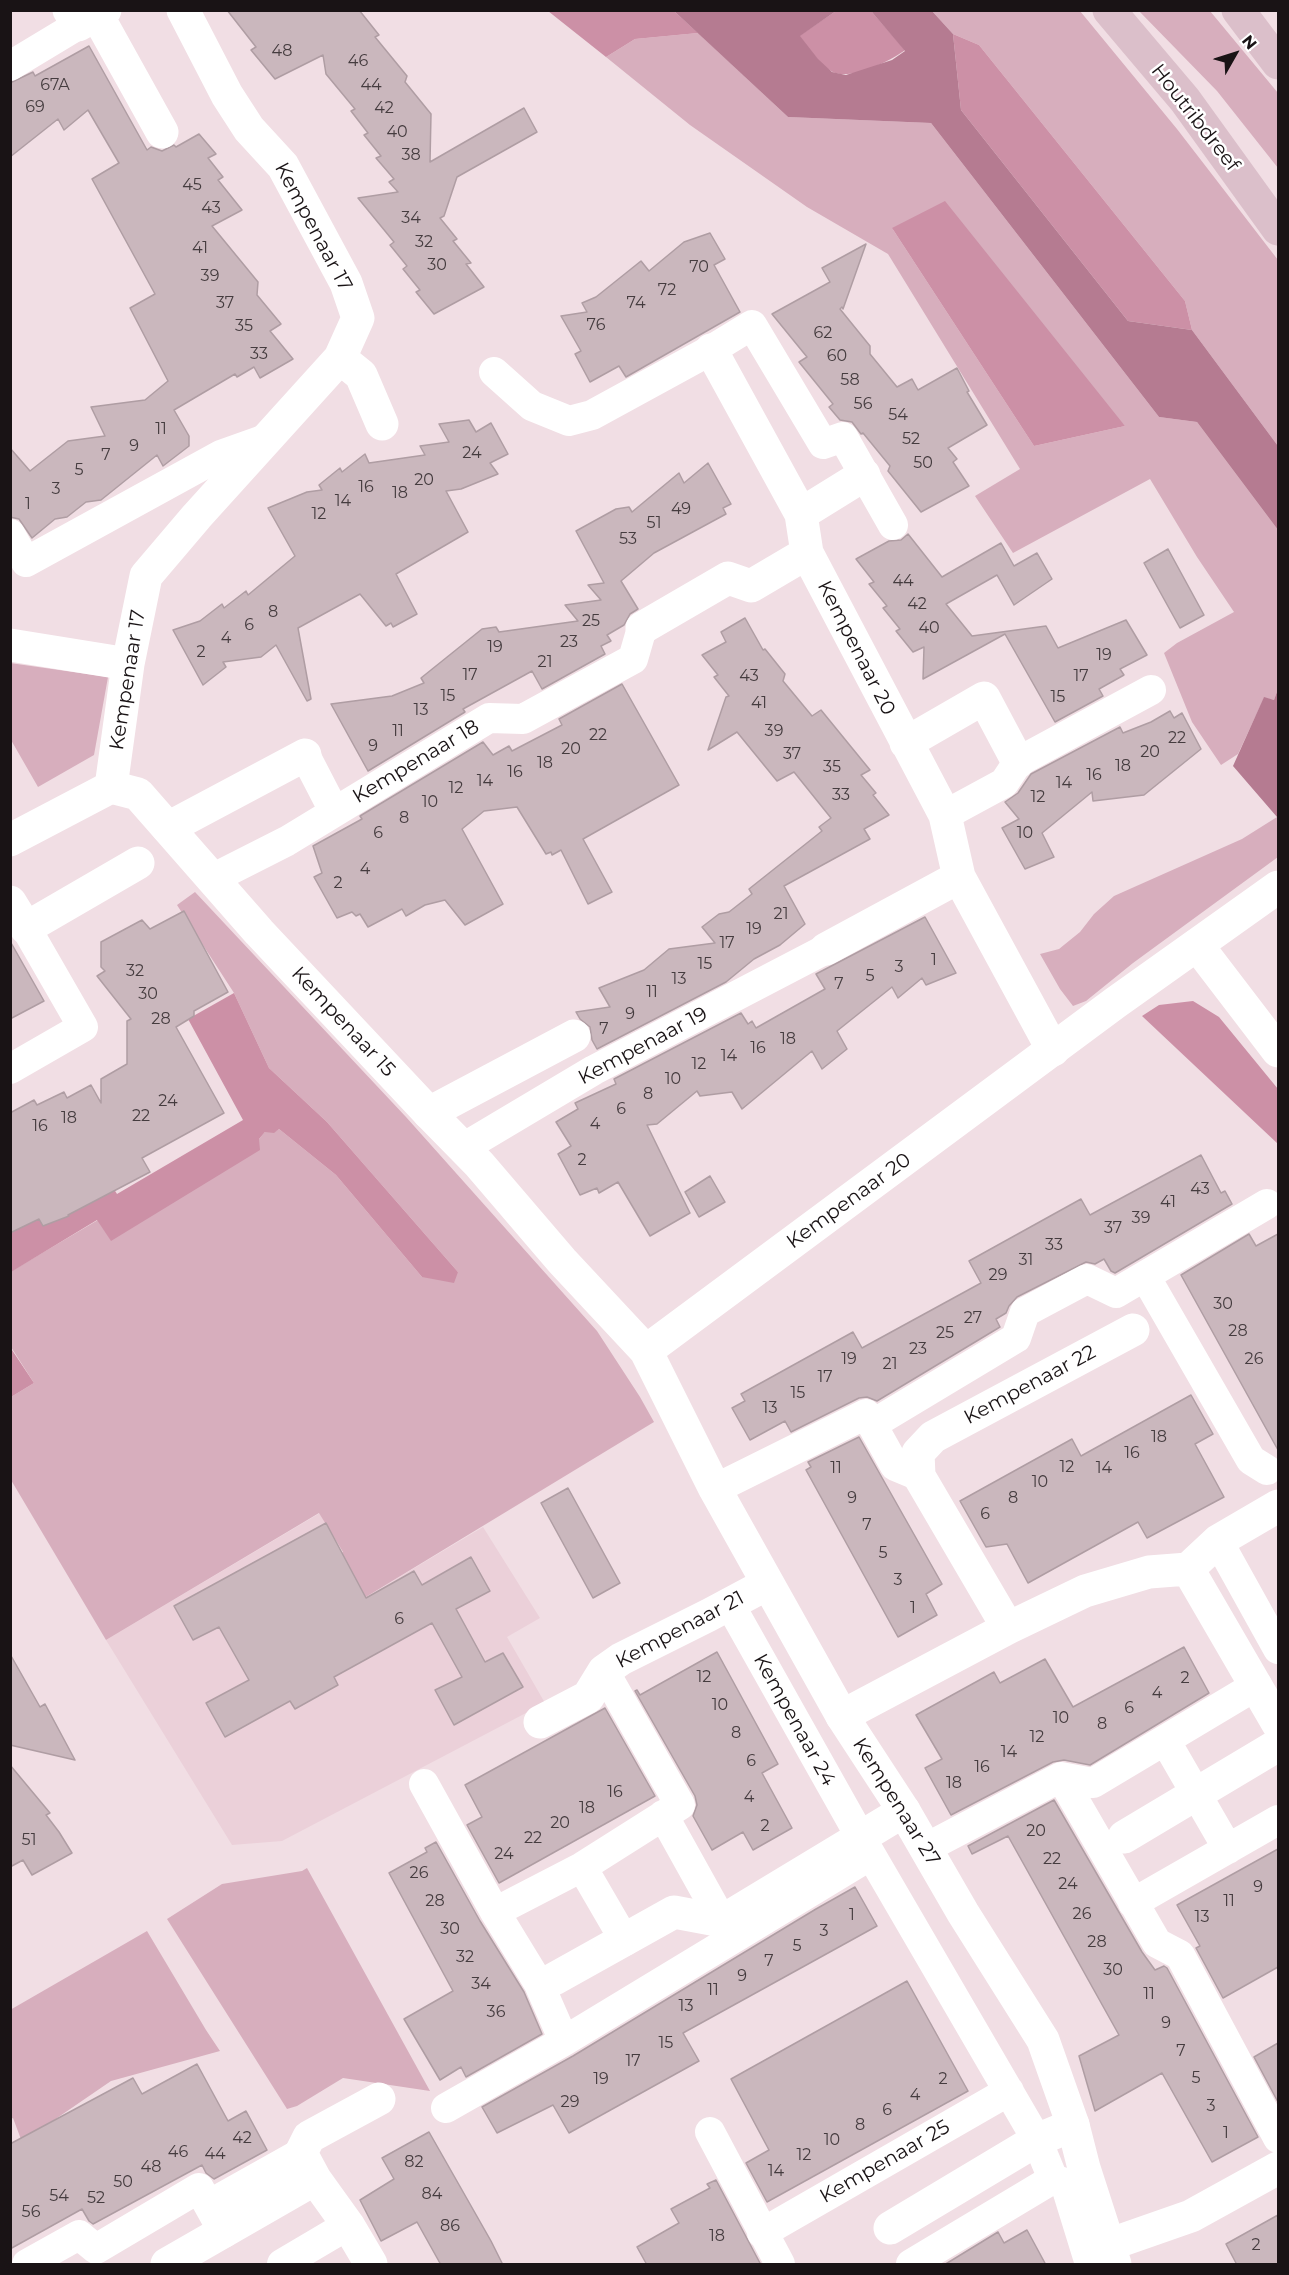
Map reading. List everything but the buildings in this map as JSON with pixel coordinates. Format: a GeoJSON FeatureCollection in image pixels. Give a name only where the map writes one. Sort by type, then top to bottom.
{"type":"FeatureCollection","features":[{"type":"Feature","properties":{"kind":"main road","name":"Houtribdreef"},"geometry":{"type":"LineString","coordinates":[[1109,10],[1185,100],[1278,229]]}},
{"type":"Feature","properties":{"kind":"main road"},"geometry":{"type":"LineString","coordinates":[[1238,10],[1278,63]]}},
{"type":"Feature","properties":{"kind":"street","name":"Kempenaar 17"},"geometry":{"type":"LineString","coordinates":[[111,787],[128,664],[146,576],[340,358],[358,318],[346,283],[283,166],[249,129],[227,95],[183,10]]}},
{"type":"Feature","properties":{"kind":"street"},"geometry":{"type":"LineString","coordinates":[[10,66],[87,15],[162,132]]}},
{"type":"Feature","properties":{"kind":"street"},"geometry":{"type":"LineString","coordinates":[[494,372],[532,406],[569,422],[592,415],[752,325],[823,444],[843,437],[893,525]]}},
{"type":"Feature","properties":{"kind":"street","name":"Kempenaar 20"},"geometry":{"type":"LineString","coordinates":[[711,350],[801,514],[807,553],[945,815],[959,877],[1053,1050]]}},
{"type":"Feature","properties":{"kind":"street"},"geometry":{"type":"LineString","coordinates":[[340,358],[361,375],[382,424]]}},
{"type":"Feature","properties":{"kind":"street","name":"Kempenaar 17"},"geometry":{"type":"LineString","coordinates":[[10,534],[26,562],[221,454],[266,439]]}},
{"type":"Feature","properties":{"kind":"street"},"geometry":{"type":"LineString","coordinates":[[801,514],[864,475]]}},
{"type":"Feature","properties":{"kind":"street"},"geometry":{"type":"LineString","coordinates":[[642,628],[728,578],[751,586],[807,553]]}},
{"type":"Feature","properties":{"kind":"street","name":"Kempenaar 18"},"geometry":{"type":"LineString","coordinates":[[212,879],[287,841],[489,718],[523,719],[616,669],[633,659],[642,628]]}},
{"type":"Feature","properties":{"kind":"street"},"geometry":{"type":"LineString","coordinates":[[10,645],[128,664]]}},
{"type":"Feature","properties":{"kind":"street"},"geometry":{"type":"LineString","coordinates":[[945,815],[1005,783],[1018,762],[1151,690]]}},
{"type":"Feature","properties":{"kind":"street"},"geometry":{"type":"LineString","coordinates":[[906,743],[984,698],[1018,762]]}},
{"type":"Feature","properties":{"kind":"street","name":"Kempenaar 18"},"geometry":{"type":"LineString","coordinates":[[168,828],[305,755],[334,811]]}},
{"type":"Feature","properties":{"kind":"street"},"geometry":{"type":"LineString","coordinates":[[10,840],[111,787]]}},
{"type":"Feature","properties":{"kind":"street","name":"Kempenaar 15"},"geometry":{"type":"LineString","coordinates":[[111,787],[138,794],[259,932],[479,1164],[562,1261],[646,1351]]}},
{"type":"Feature","properties":{"kind":"street"},"geometry":{"type":"LineString","coordinates":[[10,1068],[83,1027],[18,915],[138,863]]}},
{"type":"Feature","properties":{"kind":"street"},"geometry":{"type":"LineString","coordinates":[[826,950],[959,877]]}},
{"type":"Feature","properties":{"kind":"street","name":"Kempenaar 20"},"geometry":{"type":"LineString","coordinates":[[646,1351],[1278,887]]}},
{"type":"Feature","properties":{"kind":"street"},"geometry":{"type":"LineString","coordinates":[[1197,945],[1278,1051]]}},
{"type":"Feature","properties":{"kind":"street","name":"Kempenaar 19"},"geometry":{"type":"LineString","coordinates":[[463,1148],[594,1070],[826,950]]}},
{"type":"Feature","properties":{"kind":"street","name":"Kempenaar 19"},"geometry":{"type":"LineString","coordinates":[[429,1113],[574,1036]]}},
{"type":"Feature","properties":{"kind":"street"},"geometry":{"type":"LineString","coordinates":[[873,1424],[1016,1338],[1024,1312],[1088,1279],[1116,1293],[1267,1204]]}},
{"type":"Feature","properties":{"kind":"street"},"geometry":{"type":"LineString","coordinates":[[1145,1276],[1251,1460],[1268,1470]]}},
{"type":"Feature","properties":{"kind":"street","name":"Kempenaar 22"},"geometry":{"type":"LineString","coordinates":[[919,1476],[918,1453],[933,1437],[1166,1312]]}},
{"type":"Feature","properties":{"kind":"street","name":"Kempenaar 27"},"geometry":{"type":"LineString","coordinates":[[646,1351],[715,1489],[842,1716],[904,1811],[963,1913],[1043,2040],[1073,2125],[1104,2258]]}},
{"type":"Feature","properties":{"kind":"street"},"geometry":{"type":"LineString","coordinates":[[715,1489],[867,1414],[895,1466],[919,1476],[1008,1628]]}},
{"type":"Feature","properties":{"kind":"street"},"geometry":{"type":"LineString","coordinates":[[842,1716],[1008,1628],[1085,1591],[1149,1572],[1188,1569],[1218,1541],[1278,1506]]}},
{"type":"Feature","properties":{"kind":"street"},"geometry":{"type":"LineString","coordinates":[[1218,1541],[1278,1649]]}},
{"type":"Feature","properties":{"kind":"street"},"geometry":{"type":"LineString","coordinates":[[1188,1569],[1278,1724]]}},
{"type":"Feature","properties":{"kind":"street","name":"Kempenaar 21"},"geometry":{"type":"LineString","coordinates":[[540,1722],[588,1697],[604,1671],[621,1659],[767,1584]]}},
{"type":"Feature","properties":{"kind":"street","name":"Kempenaar 24"},"geometry":{"type":"LineString","coordinates":[[729,1603],[866,1846],[1009,2091]]}},
{"type":"Feature","properties":{"kind":"street"},"geometry":{"type":"LineString","coordinates":[[495,1912],[582,1867],[680,1805],[604,1671]]}},
{"type":"Feature","properties":{"kind":"street"},"geometry":{"type":"LineString","coordinates":[[926,1848],[1061,1777],[1093,1783],[1257,1685]]}},
{"type":"Feature","properties":{"kind":"street"},"geometry":{"type":"LineString","coordinates":[[1165,1740],[1228,1849]]}},
{"type":"Feature","properties":{"kind":"street"},"geometry":{"type":"LineString","coordinates":[[1114,1842],[1278,1745]]}},
{"type":"Feature","properties":{"kind":"street"},"geometry":{"type":"LineString","coordinates":[[1061,1777],[1114,1842],[1133,1903],[1157,1943],[1180,1955],[1276,2127]]}},
{"type":"Feature","properties":{"kind":"street"},"geometry":{"type":"LineString","coordinates":[[424,1784],[495,1912],[546,1981],[564,2041]]}},
{"type":"Feature","properties":{"kind":"street"},"geometry":{"type":"LineString","coordinates":[[446,2108],[564,2041],[729,1928],[866,1846],[904,1811]]}},
{"type":"Feature","properties":{"kind":"street"},"geometry":{"type":"LineString","coordinates":[[663,1815],[729,1928]]}},
{"type":"Feature","properties":{"kind":"street"},"geometry":{"type":"LineString","coordinates":[[1133,1903],[1278,1820]]}},
{"type":"Feature","properties":{"kind":"street"},"geometry":{"type":"LineString","coordinates":[[582,1867],[625,1941]]}},
{"type":"Feature","properties":{"kind":"street"},"geometry":{"type":"LineString","coordinates":[[546,1981],[625,1941],[674,1912],[729,1928]]}},
{"type":"Feature","properties":{"kind":"street"},"geometry":{"type":"LineString","coordinates":[[1009,2091],[1037,2140],[1053,2180]]}},
{"type":"Feature","properties":{"kind":"street","name":"Kempenaar 25"},"geometry":{"type":"LineString","coordinates":[[762,2233],[1009,2091]]}},
{"type":"Feature","properties":{"kind":"street"},"geometry":{"type":"LineString","coordinates":[[371,2265],[348,2225],[308,2166],[309,2137],[379,2099]]}},
{"type":"Feature","properties":{"kind":"street"},"geometry":{"type":"LineString","coordinates":[[890,2228],[1037,2140],[1073,2125]]}},
{"type":"Feature","properties":{"kind":"street"},"geometry":{"type":"LineString","coordinates":[[710,2132],[780,2265]]}},
{"type":"Feature","properties":{"kind":"street"},"geometry":{"type":"LineString","coordinates":[[210,2204],[308,2166]]}},
{"type":"Feature","properties":{"kind":"street"},"geometry":{"type":"LineString","coordinates":[[167,2265],[224,2233],[308,2166]]}},
{"type":"Feature","properties":{"kind":"street"},"geometry":{"type":"LineString","coordinates":[[911,2265],[1053,2180],[1065,2183],[1104,2258],[1276,2176]]}},
{"type":"Feature","properties":{"kind":"street"},"geometry":{"type":"LineString","coordinates":[[39,2262],[79,2235],[96,2249],[199,2188],[210,2204],[224,2233]]}},
{"type":"Feature","properties":{"kind":"street"},"geometry":{"type":"LineString","coordinates":[[282,2265],[348,2225]]}},
{"type":"Feature","properties":{"kind":"shaded area"},"geometry":{"type":"Polygon","coordinates":[[[548,11],[674,11],[698,33],[635,39],[606,57],[548,11]]]}},
{"type":"Feature","properties":{"kind":"shaded area"},"geometry":{"type":"Polygon","coordinates":[[[674,11],[836,11],[800,36],[818,59],[832,72],[846,75],[892,60],[905,51],[871,11],[932,11],[953,34],[961,110],[1128,321],[1192,330],[1278,446],[1278,530],[1197,422],[1159,417],[931,123],[788,117],[674,11]]]}},
{"type":"Feature","properties":{"kind":"shaded area"},"geometry":{"type":"Polygon","coordinates":[[[836,11],[871,11],[905,50],[869,69],[848,74],[831,71],[818,60],[799,36],[836,11]]]}},
{"type":"Feature","properties":{"kind":"shaded area"},"geometry":{"type":"Polygon","coordinates":[[[932,11],[1080,11],[1177,129],[1278,260],[1278,446],[1192,330],[1185,301],[979,45],[953,34],[932,11]]]}},
{"type":"Feature","properties":{"kind":"shaded area"},"geometry":{"type":"Polygon","coordinates":[[[1139,11],[1210,11],[1278,93],[1278,168],[1217,91],[1139,11]]]}},
{"type":"Feature","properties":{"kind":"shaded area"},"geometry":{"type":"Polygon","coordinates":[[[698,33],[788,117],[931,123],[1159,417],[1197,422],[1278,530],[1278,689],[1274,700],[1264,698],[1238,754],[1221,765],[1192,722],[1164,653],[1177,643],[1234,612],[1197,557],[1150,479],[1013,553],[975,496],[1020,469],[888,254],[807,207],[690,125],[606,57],[635,39],[698,33]],[[892,228],[1034,446],[1125,426],[892,228]]]}},
{"type":"Feature","properties":{"kind":"shaded area"},"geometry":{"type":"Polygon","coordinates":[[[953,34],[979,45],[1185,301],[1192,330],[1128,321],[961,110],[953,34]]]}},
{"type":"Feature","properties":{"kind":"shaded area"},"geometry":{"type":"Polygon","coordinates":[[[945,201],[1125,426],[1034,446],[892,228],[945,201]]]}},
{"type":"Feature","properties":{"kind":"shaded area"},"geometry":{"type":"Polygon","coordinates":[[[10,663],[108,677],[94,755],[38,787],[11,740],[10,663]]]}},
{"type":"Feature","properties":{"kind":"shaded area"},"geometry":{"type":"Polygon","coordinates":[[[1278,689],[1277,817],[1233,766],[1264,697],[1274,700],[1278,689]]]}},
{"type":"Feature","properties":{"kind":"shaded area"},"geometry":{"type":"Polygon","coordinates":[[[1278,814],[1278,857],[1133,963],[1086,1001],[1073,1006],[1060,989],[1040,954],[1059,949],[1080,932],[1094,914],[1114,896],[1242,839],[1277,817],[1278,814]]]}},
{"type":"Feature","properties":{"kind":"shaded area"},"geometry":{"type":"Polygon","coordinates":[[[195,892],[406,1117],[597,1331],[654,1422],[351,1606],[326,1563],[343,1552],[319,1513],[106,1640],[11,1480],[11,1397],[34,1383],[11,1347],[10,1272],[98,1220],[111,1240],[259,1139],[265,1132],[274,1132],[279,1129],[336,1175],[422,1277],[458,1272],[327,1122],[269,1068],[234,993],[177,905],[195,892]]]}},
{"type":"Feature","properties":{"kind":"shaded area"},"geometry":{"type":"Polygon","coordinates":[[[234,993],[269,1068],[327,1122],[458,1272],[454,1283],[422,1277],[336,1175],[279,1129],[274,1133],[265,1132],[259,1139],[260,1150],[111,1241],[97,1220],[11,1272],[10,1226],[103,1172],[117,1194],[243,1120],[188,1019],[234,993]]]}},
{"type":"Feature","properties":{"kind":"shaded area"},"geometry":{"type":"Polygon","coordinates":[[[1193,1001],[1219,1017],[1278,1089],[1278,1144],[1142,1016],[1159,1005],[1193,1001]]]}},
{"type":"Feature","properties":{"kind":"shaded area"},"geometry":{"type":"Polygon","coordinates":[[[10,1347],[34,1383],[11,1397],[10,1396],[10,1347]]]}},
{"type":"Feature","properties":{"kind":"shaded area"},"geometry":{"type":"Polygon","coordinates":[[[320,1513],[343,1553],[326,1563],[351,1606],[483,1527],[540,1618],[507,1637],[545,1703],[282,1841],[232,1845],[106,1640],[320,1513]]]}},
{"type":"Feature","properties":{"kind":"shaded area"},"geometry":{"type":"Polygon","coordinates":[[[307,1868],[430,2091],[343,2078],[297,2106],[287,2109],[167,1919],[222,1884],[302,1871],[307,1868]]]}},
{"type":"Feature","properties":{"kind":"shaded area"},"geometry":{"type":"Polygon","coordinates":[[[147,1931],[220,2051],[111,2081],[22,2142],[13,2118],[11,2119],[10,2010],[147,1931]]]}}]}
